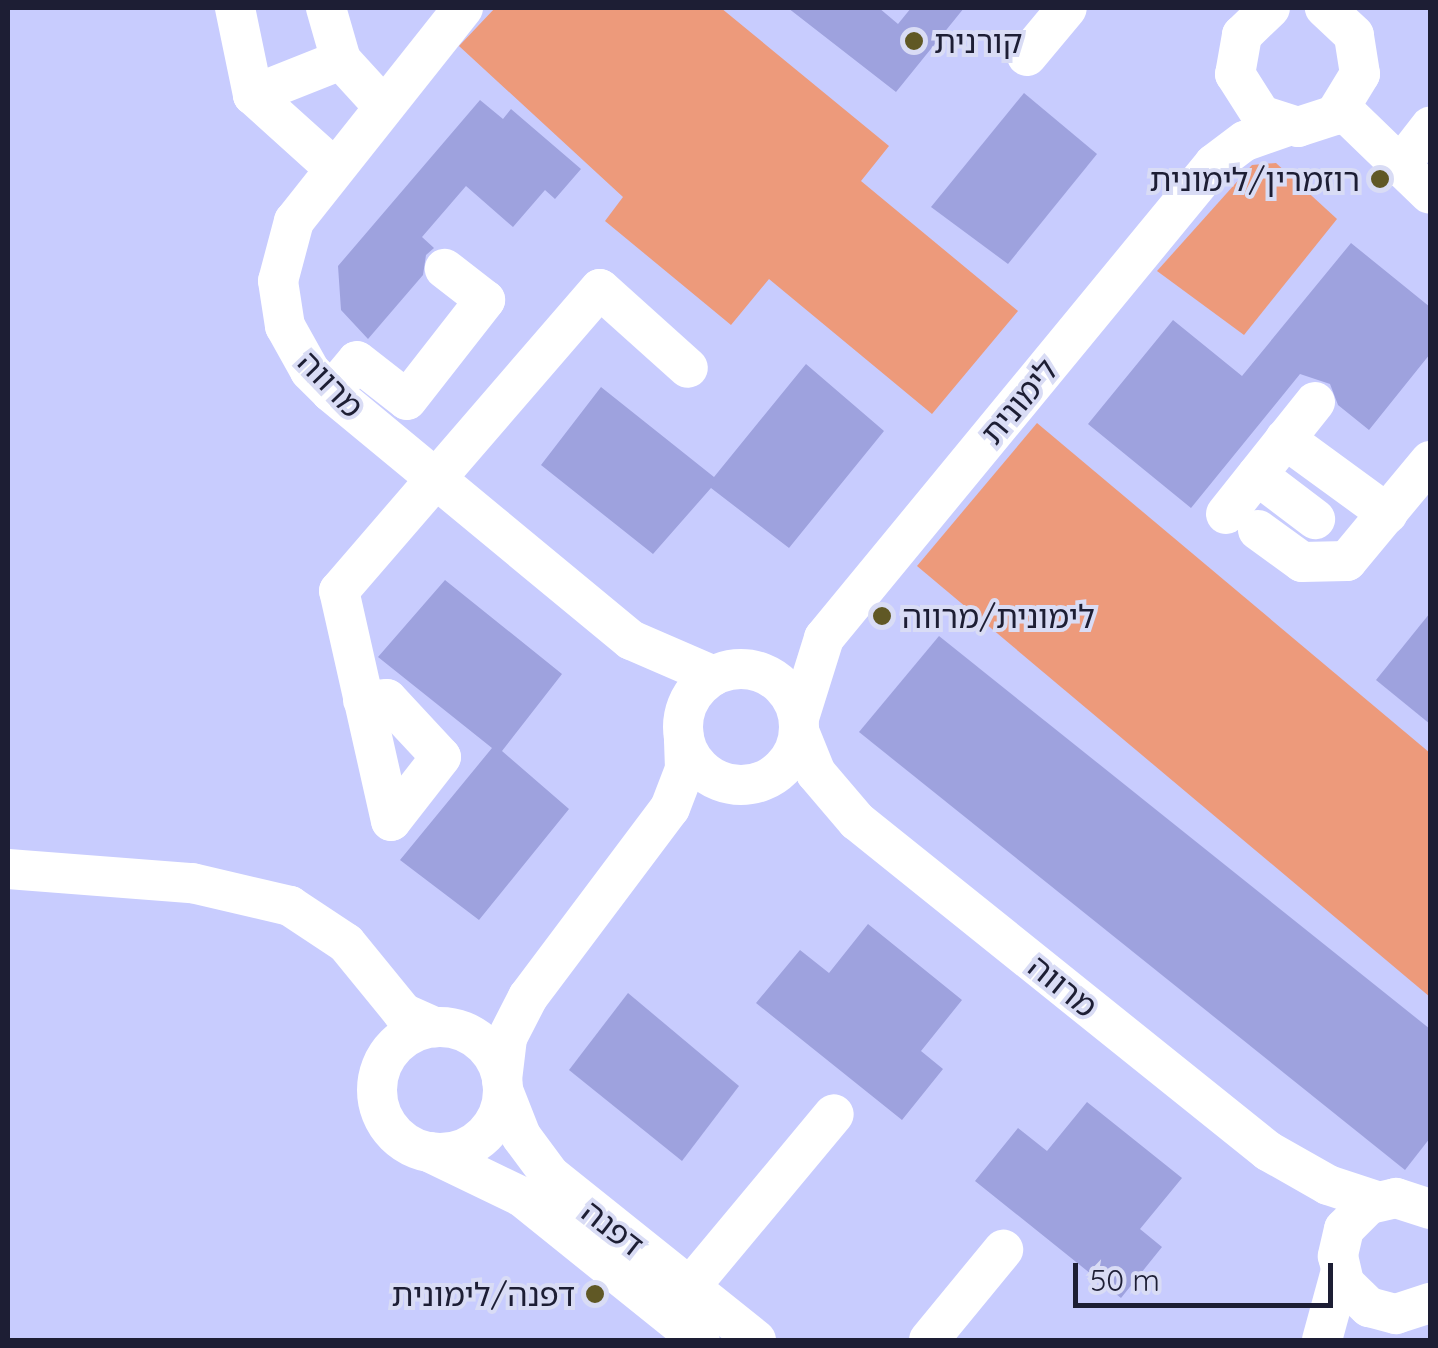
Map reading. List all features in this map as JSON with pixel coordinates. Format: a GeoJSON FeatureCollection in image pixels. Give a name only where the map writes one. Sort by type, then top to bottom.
{"type":"FeatureCollection","features":[{"type":"Feature","properties":{"kind":"street"},"geometry":{"type":"LineString","coordinates":[[234,8],[253,95],[333,166]]}},
{"type":"Feature","properties":{"kind":"street"},"geometry":{"type":"LineString","coordinates":[[326,8],[341,60],[382,106]]}},
{"type":"Feature","properties":{"kind":"street","name":"מרווה"},"geometry":{"type":"LineString","coordinates":[[462,8],[294,220],[278,282],[295,349],[331,392],[631,640],[683,732]]}},
{"type":"Feature","properties":{"kind":"street"},"geometry":{"type":"LineString","coordinates":[[1027,56],[1066,8]]}},
{"type":"Feature","properties":{"kind":"street"},"geometry":{"type":"LineString","coordinates":[[1325,8],[1349,27],[1360,54]]}},
{"type":"Feature","properties":{"kind":"street"},"geometry":{"type":"LineString","coordinates":[[1378,8],[1360,54],[1358,84],[1342,108],[1430,194]]}},
{"type":"Feature","properties":{"kind":"street","name":"לימונית"},"geometry":{"type":"LineString","coordinates":[[1214,164],[1232,119],[1244,14]]}},
{"type":"Feature","properties":{"kind":"street"},"geometry":{"type":"LineString","coordinates":[[253,95],[341,60]]}},
{"type":"Feature","properties":{"kind":"street"},"geometry":{"type":"LineString","coordinates":[[1235,74],[1253,108],[1288,126]]}},
{"type":"Feature","properties":{"kind":"street","name":"לימונית"},"geometry":{"type":"LineString","coordinates":[[732,673],[785,662],[824,638],[1214,164],[1245,141],[1288,126],[1318,124],[1342,108]]}},
{"type":"Feature","properties":{"kind":"street"},"geometry":{"type":"LineString","coordinates":[[1399,167],[1430,128]]}},
{"type":"Feature","properties":{"kind":"street"},"geometry":{"type":"LineString","coordinates":[[331,392],[357,361],[407,400],[485,300],[445,269]]}},
{"type":"Feature","properties":{"kind":"street"},"geometry":{"type":"LineString","coordinates":[[363,700],[339,591],[432,476],[600,289],[688,368]]}},
{"type":"Feature","properties":{"kind":"street"},"geometry":{"type":"LineString","coordinates":[[1315,402],[1257,475],[1242,522],[1302,562],[1334,566],[1362,548],[1430,461]]}},
{"type":"Feature","properties":{"kind":"street"},"geometry":{"type":"LineString","coordinates":[[1285,440],[1388,514]]}},
{"type":"Feature","properties":{"kind":"street"},"geometry":{"type":"LineString","coordinates":[[1257,475],[1315,519]]}},
{"type":"Feature","properties":{"kind":"street","name":"לימונית"},"geometry":{"type":"LineString","coordinates":[[799,725],[824,638]]}},
{"type":"Feature","properties":{"kind":"street","name":"מרווה"},"geometry":{"type":"LineString","coordinates":[[631,640],[732,673]]}},
{"type":"Feature","properties":{"kind":"street"},"geometry":{"type":"LineString","coordinates":[[380,986],[377,1095],[384,1119],[402,1141],[430,1152],[455,1151],[485,1134],[502,1085],[507,1038],[528,997],[655,832],[683,777],[683,732],[689,701],[732,673],[779,683],[799,725],[785,765],[746,785],[702,800],[655,832]]}},
{"type":"Feature","properties":{"kind":"street","name":"מרווה"},"geometry":{"type":"LineString","coordinates":[[799,725],[816,773],[857,822],[1268,1151],[1328,1185],[1410,1200]]}},
{"type":"Feature","properties":{"kind":"street"},"geometry":{"type":"LineString","coordinates":[[683,732],[707,774],[746,785]]}},
{"type":"Feature","properties":{"kind":"street","name":"מרווה"},"geometry":{"type":"LineString","coordinates":[[746,785],[798,792],[857,822]]}},
{"type":"Feature","properties":{"kind":"street"},"geometry":{"type":"LineString","coordinates":[[8,869],[192,884],[271,899],[328,927],[403,1013],[485,1046],[502,1085]]}},
{"type":"Feature","properties":{"kind":"street"},"geometry":{"type":"LineString","coordinates":[[380,1070],[402,1039],[486,1020],[528,997]]}},
{"type":"Feature","properties":{"kind":"street","name":"דפנה"},"geometry":{"type":"LineString","coordinates":[[502,1085],[516,1126],[550,1175],[756,1340]]}},
{"type":"Feature","properties":{"kind":"street"},"geometry":{"type":"LineString","coordinates":[[689,1288],[834,1114]]}},
{"type":"Feature","properties":{"kind":"street","name":"מרווה"},"geometry":{"type":"LineString","coordinates":[[1268,1151],[1316,1210],[1339,1270]]}},
{"type":"Feature","properties":{"kind":"street","name":"דפנה"},"geometry":{"type":"LineString","coordinates":[[430,1152],[522,1197],[700,1340]]}},
{"type":"Feature","properties":{"kind":"street"},"geometry":{"type":"LineString","coordinates":[[1322,1340],[1339,1270],[1344,1229],[1410,1200]]}},
{"type":"Feature","properties":{"kind":"street"},"geometry":{"type":"LineString","coordinates":[[930,1340],[1004,1250]]}},
{"type":"Feature","properties":{"kind":"street"},"geometry":{"type":"LineString","coordinates":[[1339,1270],[1361,1303],[1415,1311]]}},
{"type":"Feature","properties":{"kind":"street"},"geometry":{"type":"LineString","coordinates":[[1338,1340],[1415,1311]]}},
{"type":"Feature","properties":{"kind":"shaded area"},"geometry":{"type":"Polygon","coordinates":[[[495,8],[721,8],[889,146],[861,181],[1018,311],[932,414],[769,279],[731,325],[605,221],[623,197],[459,46],[495,8]]]}},
{"type":"Feature","properties":{"kind":"shaded area"},"geometry":{"type":"Polygon","coordinates":[[[1276,163],[1337,219],[1244,335],[1157,271],[1252,165],[1276,163]]]}},
{"type":"Feature","properties":{"kind":"shaded area"},"geometry":{"type":"Polygon","coordinates":[[[1037,423],[1430,753],[1430,997],[917,566],[1037,423]]]}},
{"type":"Feature","properties":{"kind":"building"},"geometry":{"type":"Polygon","coordinates":[[[788,8],[879,8],[898,24],[911,8],[964,8],[896,92],[788,8]]]}},
{"type":"Feature","properties":{"kind":"building"},"geometry":{"type":"Polygon","coordinates":[[[1024,93],[1097,154],[1008,264],[931,207],[1024,93]]]}},
{"type":"Feature","properties":{"kind":"building"},"geometry":{"type":"Polygon","coordinates":[[[480,100],[503,119],[511,109],[581,169],[555,199],[545,190],[513,227],[466,186],[422,237],[434,248],[426,255],[423,275],[368,339],[341,310],[338,266],[480,100]]]}},
{"type":"Feature","properties":{"kind":"building"},"geometry":{"type":"Polygon","coordinates":[[[1351,243],[1430,307],[1430,354],[1369,430],[1338,405],[1330,384],[1300,374],[1191,508],[1088,424],[1173,320],[1242,376],[1351,243]]]}},
{"type":"Feature","properties":{"kind":"building"},"geometry":{"type":"Polygon","coordinates":[[[806,364],[884,431],[789,548],[711,488],[653,554],[541,465],[601,387],[714,477],[806,364]]]}},
{"type":"Feature","properties":{"kind":"building"},"geometry":{"type":"Polygon","coordinates":[[[445,580],[562,674],[502,751],[569,809],[479,920],[400,860],[492,748],[378,657],[445,580]]]}},
{"type":"Feature","properties":{"kind":"building"},"geometry":{"type":"Polygon","coordinates":[[[1430,613],[1430,724],[1376,680],[1430,613]]]}},
{"type":"Feature","properties":{"kind":"building"},"geometry":{"type":"Polygon","coordinates":[[[939,636],[1430,1029],[1430,1138],[1405,1170],[859,732],[939,636]]]}},
{"type":"Feature","properties":{"kind":"building"},"geometry":{"type":"Polygon","coordinates":[[[868,924],[962,1000],[921,1051],[943,1069],[902,1120],[756,1003],[800,950],[829,973],[868,924]]]}},
{"type":"Feature","properties":{"kind":"building"},"geometry":{"type":"Polygon","coordinates":[[[628,993],[739,1086],[682,1161],[569,1070],[628,993]]]}},
{"type":"Feature","properties":{"kind":"building"},"geometry":{"type":"Polygon","coordinates":[[[1087,1102],[1182,1178],[1140,1229],[1162,1247],[1121,1298],[975,1181],[1018,1128],[1047,1151],[1087,1102]]]}},
{"type":"Feature","properties":{"kind":"place","name":"קורנית"},"geometry":{"type":"Point","coordinates":[914,41]}},
{"type":"Feature","properties":{"kind":"place","name":"רוזמרין/לימונית"},"geometry":{"type":"Point","coordinates":[1380,179]}},
{"type":"Feature","properties":{"kind":"place","name":"לימונית/מרווה"},"geometry":{"type":"Point","coordinates":[882,616]}},
{"type":"Feature","properties":{"kind":"place","name":"דפנה/לימונית"},"geometry":{"type":"Point","coordinates":[595,1294]}}]}
